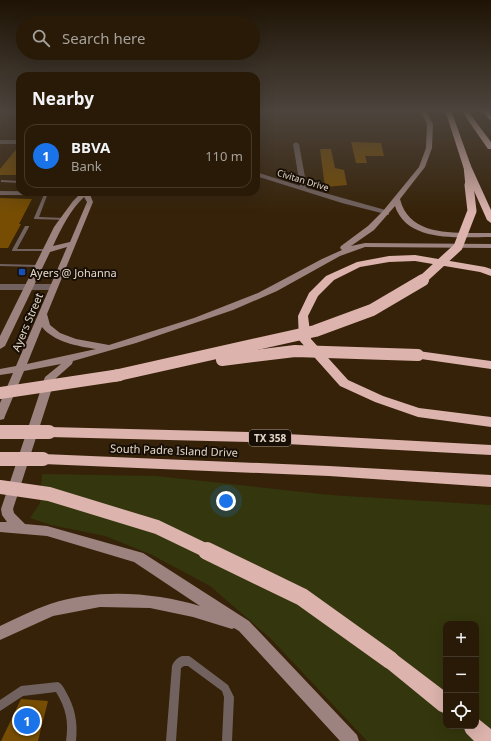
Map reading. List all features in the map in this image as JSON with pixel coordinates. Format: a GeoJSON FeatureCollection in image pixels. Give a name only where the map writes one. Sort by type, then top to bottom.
{"type":"FeatureCollection","features":[{"type":"Feature","properties":{"kind":"highway"},"geometry":{"type":"LineString","coordinates":[[459,145],[491,220]]}},
{"type":"Feature","properties":{"kind":"highway"},"geometry":{"type":"LineString","coordinates":[[114,376],[315,331],[372,310],[425,278],[458,247],[472,211],[467,166]]}},
{"type":"Feature","properties":{"kind":"highway"},"geometry":{"type":"LineString","coordinates":[[491,273],[482,269],[415,258],[389,259],[357,265],[330,278],[313,295],[303,316],[305,340],[344,383],[379,399],[418,412],[491,422]]}},
{"type":"Feature","properties":{"kind":"highway"},"geometry":{"type":"LineString","coordinates":[[0,393],[295,351],[418,355],[491,364]]}},
{"type":"Feature","properties":{"kind":"highway","name":"South Padre Island Drive"},"geometry":{"type":"LineString","coordinates":[[0,432],[256,438],[491,450]]}},
{"type":"Feature","properties":{"kind":"highway","name":"South Padre Island Drive"},"geometry":{"type":"LineString","coordinates":[[0,458],[403,475],[491,481]]}},
{"type":"Feature","properties":{"kind":"highway"},"geometry":{"type":"LineString","coordinates":[[403,475],[491,490]]}},
{"type":"Feature","properties":{"kind":"highway"},"geometry":{"type":"LineString","coordinates":[[0,487],[49,494],[157,527],[302,597],[390,660],[443,702]]}},
{"type":"Feature","properties":{"kind":"highway"},"geometry":{"type":"LineString","coordinates":[[476,729],[490,741]]}},
{"type":"Feature","properties":{"kind":"main road"},"geometry":{"type":"LineString","coordinates":[[331,257],[371,228],[386,213],[422,167],[429,145]]}},
{"type":"Feature","properties":{"kind":"main road","name":"Ayers Street"},"geometry":{"type":"LineString","coordinates":[[0,346],[3,337],[58,227],[75,202],[82,196]]}},
{"type":"Feature","properties":{"kind":"main road","name":"Ayers Street"},"geometry":{"type":"LineString","coordinates":[[0,416],[90,202],[88,196]]}},
{"type":"Feature","properties":{"kind":"main road"},"geometry":{"type":"LineString","coordinates":[[397,199],[402,214],[409,222],[432,232],[447,234],[491,235]]}},
{"type":"Feature","properties":{"kind":"main road"},"geometry":{"type":"LineString","coordinates":[[47,250],[73,243]]}},
{"type":"Feature","properties":{"kind":"main road"},"geometry":{"type":"LineString","coordinates":[[0,372],[20,369],[112,348],[187,325],[268,292],[331,257],[352,248],[365,245],[491,246]]}},
{"type":"Feature","properties":{"kind":"main road"},"geometry":{"type":"LineString","coordinates":[[43,314],[47,327],[54,334],[65,339],[88,345],[112,348]]}},
{"type":"Feature","properties":{"kind":"main road"},"geometry":{"type":"LineString","coordinates":[[20,528],[8,515],[7,509],[50,376],[64,365],[80,356]]}},
{"type":"Feature","properties":{"kind":"main road"},"geometry":{"type":"LineString","coordinates":[[0,527],[47,531],[138,558],[244,626],[348,739]]}},
{"type":"Feature","properties":{"kind":"main road"},"geometry":{"type":"LineString","coordinates":[[0,633],[52,610],[100,600],[150,601],[193,610],[244,626]]}},
{"type":"Feature","properties":{"kind":"street"},"geometry":{"type":"LineString","coordinates":[[296,145],[304,190]]}},
{"type":"Feature","properties":{"kind":"street","name":"Civitan Drive"},"geometry":{"type":"LineString","coordinates":[[260,175],[344,202],[386,213]]}},
{"type":"Feature","properties":{"kind":"street"},"geometry":{"type":"LineString","coordinates":[[0,192],[16,192]]}},
{"type":"Feature","properties":{"kind":"street"},"geometry":{"type":"LineString","coordinates":[[0,287],[54,287]]}},
{"type":"Feature","properties":{"kind":"lane"},"geometry":{"type":"LineString","coordinates":[[2,181],[16,182]]}},
{"type":"Feature","properties":{"kind":"lane"},"geometry":{"type":"LineString","coordinates":[[45,196],[36,218],[64,219]]}},
{"type":"Feature","properties":{"kind":"lane"},"geometry":{"type":"LineString","coordinates":[[27,227],[14,250],[47,250]]}},
{"type":"Feature","properties":{"kind":"lane"},"geometry":{"type":"LineString","coordinates":[[1,266],[39,266]]}},
{"type":"Feature","properties":{"kind":"lane"},"geometry":{"type":"LineString","coordinates":[[171,741],[177,666],[182,661],[189,661],[226,688],[229,697],[227,741]]}},
{"type":"Feature","properties":{"kind":"lane"},"geometry":{"type":"LineString","coordinates":[[0,706],[21,690],[58,687],[68,703],[73,729],[71,741]]}},
{"type":"Feature","properties":{"kind":"shaded area"},"geometry":{"type":"Polygon","coordinates":[[[42,474],[156,476],[331,495],[491,505],[491,741],[367,741],[270,638],[210,586],[152,555],[105,536],[51,525],[30,518],[40,503],[42,474]]]}},
{"type":"Feature","properties":{"kind":"building"},"geometry":{"type":"Polygon","coordinates":[[[352,145],[381,145],[384,156],[365,156],[367,163],[356,163],[352,145]]]}},
{"type":"Feature","properties":{"kind":"building"},"geometry":{"type":"Polygon","coordinates":[[[320,149],[331,149],[335,168],[344,170],[347,185],[325,187],[320,149]]]}},
{"type":"Feature","properties":{"kind":"building"},"geometry":{"type":"Polygon","coordinates":[[[16,150],[16,175],[0,175],[0,169],[16,150]]]}},
{"type":"Feature","properties":{"kind":"building"},"geometry":{"type":"Polygon","coordinates":[[[0,198],[32,199],[8,248],[0,248],[0,198]]]}},
{"type":"Feature","properties":{"kind":"building"},"geometry":{"type":"Polygon","coordinates":[[[21,699],[48,701],[38,741],[1,741],[21,699]]]}},
{"type":"Feature","properties":{"kind":"place","name":"Ayers @ Johanna"},"geometry":{"type":"Point","coordinates":[22,272]}},
{"type":"Feature","properties":{"kind":"place","name":"BBVA"},"geometry":{"type":"Point","coordinates":[27,721]}}]}
